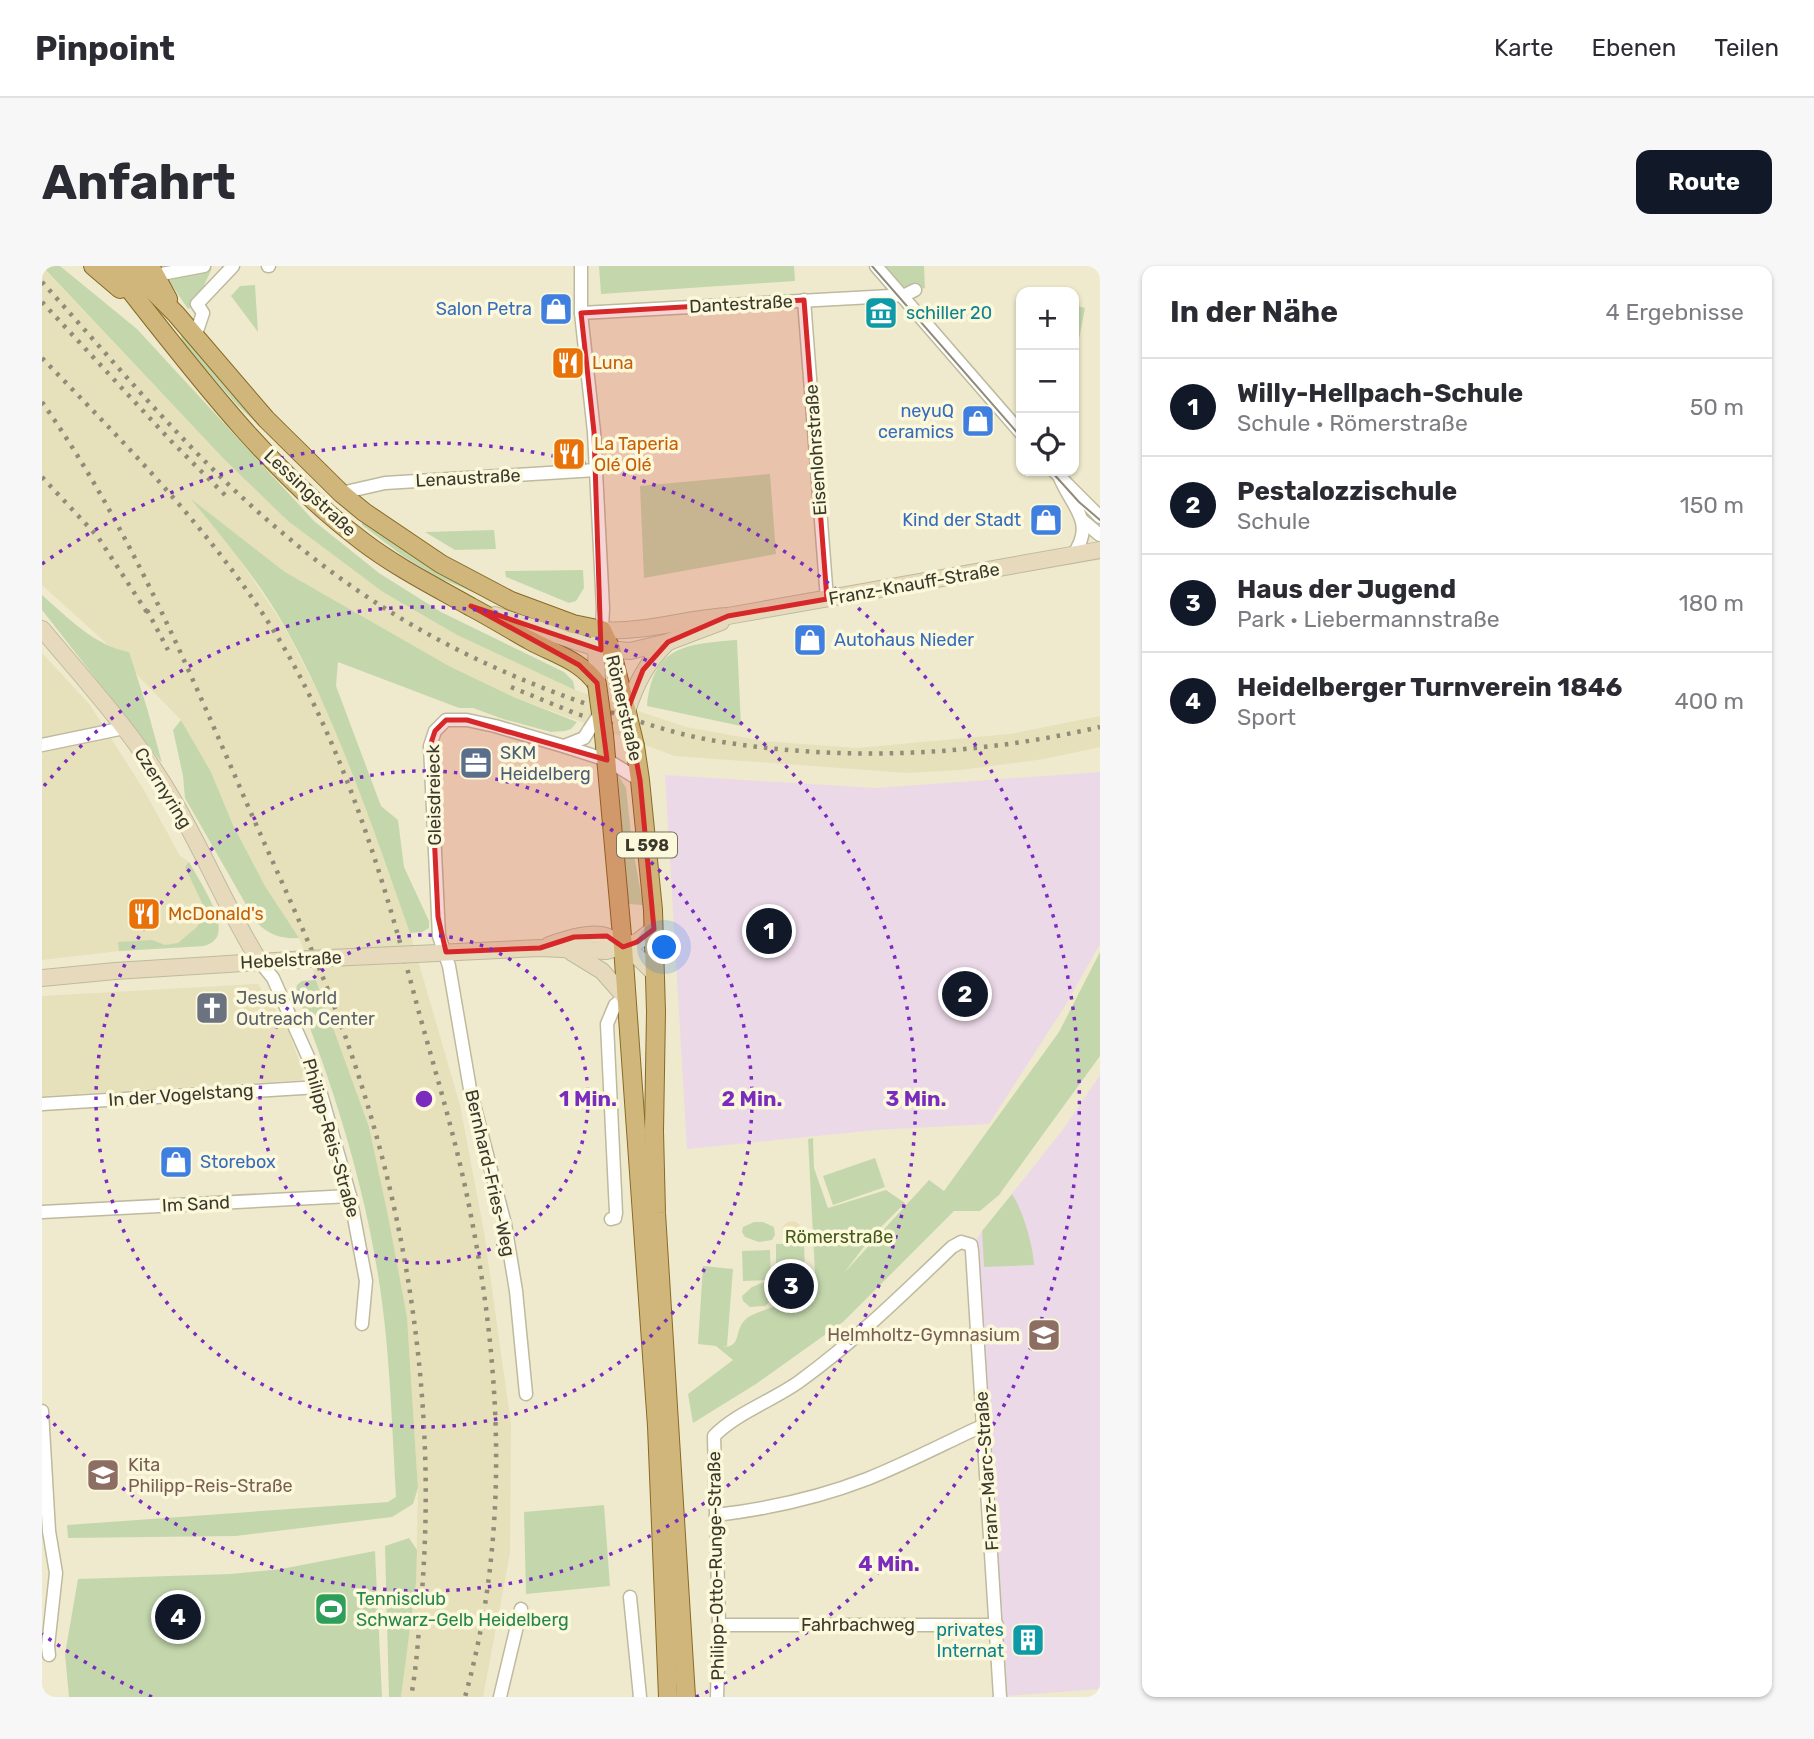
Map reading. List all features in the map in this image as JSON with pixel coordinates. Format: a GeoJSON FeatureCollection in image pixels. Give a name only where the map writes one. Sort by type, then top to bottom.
{"type":"FeatureCollection","features":[{"type":"Feature","properties":{"kind":"main road"},"geometry":{"type":"LineString","coordinates":[[93,266],[106,279],[140,303]]}},
{"type":"Feature","properties":{"kind":"main road","name":"Lessingstraße"},"geometry":{"type":"LineString","coordinates":[[111,266],[235,419],[316,502],[366,544],[437,589],[471,606],[603,649]]}},
{"type":"Feature","properties":{"kind":"main road","name":"Lessingstraße"},"geometry":{"type":"LineString","coordinates":[[128,266],[176,314],[266,419],[341,493],[407,542],[475,583],[511,601],[573,624],[602,630]]}},
{"type":"Feature","properties":{"kind":"main road"},"geometry":{"type":"LineString","coordinates":[[153,270],[176,314]]}},
{"type":"Feature","properties":{"kind":"main road"},"geometry":{"type":"LineString","coordinates":[[316,502],[341,493]]}},
{"type":"Feature","properties":{"kind":"main road","name":"Franz-Knauff-Straße"},"geometry":{"type":"LineString","coordinates":[[602,630],[633,630],[728,616],[1100,550]]}},
{"type":"Feature","properties":{"kind":"main road","name":"Römerstraße"},"geometry":{"type":"LineString","coordinates":[[471,606],[534,643],[579,665],[597,683],[601,712],[596,733],[607,760],[657,1426],[668,1697]]}},
{"type":"Feature","properties":{"kind":"main road","name":"Franz-Knauff-Straße"},"geometry":{"type":"LineString","coordinates":[[603,649],[630,651],[668,642],[718,624],[728,616]]}},
{"type":"Feature","properties":{"kind":"main road","name":"Czernyring"},"geometry":{"type":"LineString","coordinates":[[42,629],[124,728],[172,798],[244,937],[260,962]]}},
{"type":"Feature","properties":{"kind":"main road","name":"Römerstraße"},"geometry":{"type":"LineString","coordinates":[[602,630],[603,649],[627,689],[627,710],[640,780],[654,929],[656,1213],[686,1697]]}},
{"type":"Feature","properties":{"kind":"main road"},"geometry":{"type":"LineString","coordinates":[[627,689],[652,657],[668,642]]}},
{"type":"Feature","properties":{"kind":"main road"},"geometry":{"type":"LineString","coordinates":[[597,683],[603,649]]}},
{"type":"Feature","properties":{"kind":"main road","name":"Hebelstraße"},"geometry":{"type":"LineString","coordinates":[[42,978],[308,959],[540,948],[606,951],[637,942],[654,929]]}},
{"type":"Feature","properties":{"kind":"main road","name":"Hebelstraße"},"geometry":{"type":"LineString","coordinates":[[540,948],[574,936],[607,936],[638,956],[655,974]]}},
{"type":"Feature","properties":{"kind":"main road"},"geometry":{"type":"LineString","coordinates":[[565,950],[603,971],[625,998]]}},
{"type":"Feature","properties":{"kind":"street"},"geometry":{"type":"LineString","coordinates":[[153,270],[204,266]]}},
{"type":"Feature","properties":{"kind":"street"},"geometry":{"type":"LineString","coordinates":[[195,337],[203,313],[197,304],[233,266]]}},
{"type":"Feature","properties":{"kind":"street","name":"Römerstraße"},"geometry":{"type":"LineString","coordinates":[[581,266],[581,313],[594,432],[602,630]]}},
{"type":"Feature","properties":{"kind":"street"},"geometry":{"type":"LineString","coordinates":[[876,266],[1016,427]]}},
{"type":"Feature","properties":{"kind":"street","name":"Dantestraße"},"geometry":{"type":"LineString","coordinates":[[581,313],[901,295],[915,290]]}},
{"type":"Feature","properties":{"kind":"street","name":"Eisenlohrstraße"},"geometry":{"type":"LineString","coordinates":[[804,300],[827,599]]}},
{"type":"Feature","properties":{"kind":"street","name":"Lenaustraße"},"geometry":{"type":"LineString","coordinates":[[341,493],[385,483],[596,470]]}},
{"type":"Feature","properties":{"kind":"street"},"geometry":{"type":"LineString","coordinates":[[1058,476],[1083,521],[1100,535]]}},
{"type":"Feature","properties":{"kind":"street"},"geometry":{"type":"LineString","coordinates":[[1059,476],[1100,517]]}},
{"type":"Feature","properties":{"kind":"street"},"geometry":{"type":"LineString","coordinates":[[1073,555],[1080,546],[1083,521]]}},
{"type":"Feature","properties":{"kind":"street","name":"Gleisdreieck"},"geometry":{"type":"LineString","coordinates":[[446,953],[439,936],[430,746],[435,731],[446,720],[467,720],[564,746],[607,760],[640,780]]}},
{"type":"Feature","properties":{"kind":"street"},"geometry":{"type":"LineString","coordinates":[[42,745],[124,728]]}},
{"type":"Feature","properties":{"kind":"street"},"geometry":{"type":"LineString","coordinates":[[564,746],[596,733]]}},
{"type":"Feature","properties":{"kind":"street","name":"Bernhard-Fries-Weg"},"geometry":{"type":"LineString","coordinates":[[446,953],[470,1089],[505,1224],[513,1266],[526,1394]]}},
{"type":"Feature","properties":{"kind":"street","name":"Philipp-Reis-Straße"},"geometry":{"type":"LineString","coordinates":[[260,962],[273,978],[319,1087],[350,1196],[366,1281],[362,1324]]}},
{"type":"Feature","properties":{"kind":"street"},"geometry":{"type":"LineString","coordinates":[[611,1219],[616,1217],[616,1213],[607,1024],[615,1005],[625,998]]}},
{"type":"Feature","properties":{"kind":"street","name":"In der Vogelstang"},"geometry":{"type":"LineString","coordinates":[[42,1104],[319,1087]]}},
{"type":"Feature","properties":{"kind":"street","name":"Im Sand"},"geometry":{"type":"LineString","coordinates":[[42,1212],[350,1196]]}},
{"type":"Feature","properties":{"kind":"street","name":"Franz-Marc-Straße"},"geometry":{"type":"LineString","coordinates":[[714,1436],[797,1383],[838,1352],[952,1247],[961,1242],[971,1245],[1000,1697]]}},
{"type":"Feature","properties":{"kind":"street"},"geometry":{"type":"LineString","coordinates":[[42,1411],[49,1531],[56,1573],[49,1655]]}},
{"type":"Feature","properties":{"kind":"street"},"geometry":{"type":"LineString","coordinates":[[716,1515],[767,1508],[867,1479],[984,1425]]}},
{"type":"Feature","properties":{"kind":"street","name":"Philipp-Otto-Runge-Straße"},"geometry":{"type":"LineString","coordinates":[[714,1436],[719,1625],[717,1697]]}},
{"type":"Feature","properties":{"kind":"street"},"geometry":{"type":"LineString","coordinates":[[631,1597],[640,1697]]}},
{"type":"Feature","properties":{"kind":"street"},"geometry":{"type":"LineString","coordinates":[[500,1697],[521,1609]]}},
{"type":"Feature","properties":{"kind":"street","name":"Fahrbachweg"},"geometry":{"type":"LineString","coordinates":[[719,1625],[997,1625]]}},
{"type":"Feature","properties":{"kind":"highlighted area"},"geometry":{"type":"Polygon","coordinates":[[[804,300],[827,599],[728,616],[668,642],[643,670],[627,711],[640,780],[654,929],[637,942],[623,947],[607,936],[574,937],[540,948],[446,952],[438,917],[430,746],[435,731],[446,720],[467,720],[607,760],[597,683],[579,665],[471,606],[601,650],[594,432],[581,313],[804,300]]]}},
{"type":"Feature","properties":{"kind":"shaded area"},"geometry":{"type":"Polygon","coordinates":[[[42,267],[222,457],[383,592],[457,635],[575,690],[686,727],[763,741],[857,748],[1010,734],[1100,716],[1100,747],[1044,759],[960,770],[908,773],[675,756],[516,698],[449,666],[285,572],[194,502],[236,554],[284,626],[331,718],[410,933],[460,1105],[484,1232],[511,1424],[510,1553],[483,1697],[401,1697],[416,1583],[418,1488],[407,1317],[369,1127],[314,973],[299,938],[265,886],[233,825],[211,772],[181,720],[106,643],[42,585],[42,267]]]}},
{"type":"Feature","properties":{"kind":"shaded area"},"geometry":{"type":"Polygon","coordinates":[[[42,653],[90,705],[145,792],[180,856],[189,862],[210,899],[219,923],[218,936],[212,943],[204,946],[119,951],[42,960],[42,653]]]}},
{"type":"Feature","properties":{"kind":"shaded area"},"geometry":{"type":"Polygon","coordinates":[[[1100,772],[1100,944],[1065,1006],[989,1124],[876,1130],[687,1149],[665,775],[875,788],[1100,772]]]}},
{"type":"Feature","properties":{"kind":"shaded area"},"geometry":{"type":"Polygon","coordinates":[[[258,984],[287,1027],[304,1075],[301,1080],[42,1096],[42,996],[258,984]]]}},
{"type":"Feature","properties":{"kind":"shaded area","name":"Helmholtz-Gymnasium"},"geometry":{"type":"Polygon","coordinates":[[[1100,1075],[1100,1689],[1007,1696],[977,1238],[1064,1128],[1100,1075]]]}},
{"type":"Feature","properties":{"kind":"green space"},"geometry":{"type":"Polygon","coordinates":[[[42,266],[60,266],[137,329],[314,521],[379,573],[441,612],[564,672],[573,681],[575,690],[457,635],[383,592],[288,521],[222,457],[42,266]]]}},
{"type":"Feature","properties":{"kind":"green space"},"geometry":{"type":"Polygon","coordinates":[[[599,266],[794,266],[795,281],[601,294],[599,266]]]}},
{"type":"Feature","properties":{"kind":"green space"},"geometry":{"type":"Polygon","coordinates":[[[883,266],[924,266],[925,288],[906,292],[883,266]]]}},
{"type":"Feature","properties":{"kind":"green space"},"geometry":{"type":"Polygon","coordinates":[[[212,268],[195,305],[188,309],[167,278],[175,273],[212,268]]]}},
{"type":"Feature","properties":{"kind":"green space"},"geometry":{"type":"Polygon","coordinates":[[[255,285],[258,332],[231,296],[240,286],[255,285]]]}},
{"type":"Feature","properties":{"kind":"green space"},"geometry":{"type":"Polygon","coordinates":[[[1079,306],[1085,308],[1079,339],[1079,306]]]}},
{"type":"Feature","properties":{"kind":"green space"},"geometry":{"type":"Polygon","coordinates":[[[181,334],[253,416],[312,475],[237,405],[182,342],[181,334]]]}},
{"type":"Feature","properties":{"kind":"green space"},"geometry":{"type":"Polygon","coordinates":[[[770,474],[776,554],[644,578],[640,486],[770,474]]]}},
{"type":"Feature","properties":{"kind":"green space"},"geometry":{"type":"Polygon","coordinates":[[[191,499],[285,572],[449,666],[516,698],[577,722],[571,729],[551,732],[473,708],[459,708],[338,662],[336,686],[381,806],[398,820],[404,867],[429,921],[429,928],[422,932],[410,933],[339,739],[285,627],[253,577],[191,499]]]}},
{"type":"Feature","properties":{"kind":"green space"},"geometry":{"type":"Polygon","coordinates":[[[362,516],[570,633],[437,577],[403,556],[362,525],[362,516]]]}},
{"type":"Feature","properties":{"kind":"green space"},"geometry":{"type":"Polygon","coordinates":[[[494,530],[496,549],[455,550],[425,532],[494,530]]]}},
{"type":"Feature","properties":{"kind":"green space"},"geometry":{"type":"Polygon","coordinates":[[[583,570],[584,588],[576,601],[569,603],[506,577],[505,571],[583,570]]]}},
{"type":"Feature","properties":{"kind":"green space"},"geometry":{"type":"Polygon","coordinates":[[[42,595],[93,637],[129,652],[162,763],[42,610],[42,595]]]}},
{"type":"Feature","properties":{"kind":"green space"},"geometry":{"type":"Polygon","coordinates":[[[737,640],[741,726],[647,706],[650,686],[664,660],[687,647],[737,640]]]}},
{"type":"Feature","properties":{"kind":"green space"},"geometry":{"type":"Polygon","coordinates":[[[181,720],[211,772],[233,825],[265,886],[299,938],[276,935],[256,922],[185,798],[173,730],[181,720]]]}},
{"type":"Feature","properties":{"kind":"green space"},"geometry":{"type":"Polygon","coordinates":[[[618,775],[626,788],[632,844],[643,905],[628,904],[618,775]]]}},
{"type":"Feature","properties":{"kind":"green space"},"geometry":{"type":"Polygon","coordinates":[[[189,862],[218,920],[219,929],[215,940],[204,946],[119,951],[118,942],[152,940],[165,945],[178,943],[197,927],[203,905],[185,867],[189,862]]]}},
{"type":"Feature","properties":{"kind":"green space"},"geometry":{"type":"Polygon","coordinates":[[[1100,952],[1100,1056],[999,1195],[980,1211],[954,1211],[843,1322],[756,1384],[693,1423],[688,1394],[733,1360],[716,1346],[698,1344],[703,1266],[733,1269],[727,1346],[723,1347],[729,1346],[736,1341],[740,1327],[747,1318],[780,1305],[779,1274],[801,1273],[803,1293],[812,1282],[815,1273],[808,1139],[813,1138],[814,1168],[828,1208],[886,1190],[905,1203],[873,1235],[844,1273],[929,1180],[944,1191],[1059,1032],[1100,952]]]}},
{"type":"Feature","properties":{"kind":"green space"},"geometry":{"type":"Polygon","coordinates":[[[316,980],[369,1127],[407,1317],[418,1488],[413,1504],[392,1517],[236,1536],[68,1538],[67,1525],[388,1502],[396,1497],[386,1337],[373,1249],[341,1118],[296,992],[297,985],[302,981],[316,980]]]}},
{"type":"Feature","properties":{"kind":"green space"},"geometry":{"type":"Polygon","coordinates":[[[875,1158],[885,1187],[833,1205],[823,1176],[875,1158]]]}},
{"type":"Feature","properties":{"kind":"green space"},"geometry":{"type":"Polygon","coordinates":[[[1012,1194],[1027,1228],[1034,1265],[984,1267],[982,1231],[1012,1194]]]}},
{"type":"Feature","properties":{"kind":"green space"},"geometry":{"type":"Polygon","coordinates":[[[754,1222],[763,1222],[774,1227],[775,1235],[772,1240],[759,1242],[745,1237],[743,1227],[754,1222]]]}},
{"type":"Feature","properties":{"kind":"green space"},"geometry":{"type":"Polygon","coordinates":[[[804,1243],[805,1269],[776,1270],[776,1244],[804,1243]]]}},
{"type":"Feature","properties":{"kind":"green space"},"geometry":{"type":"Polygon","coordinates":[[[770,1250],[774,1298],[765,1306],[750,1307],[743,1301],[742,1296],[752,1287],[769,1280],[743,1281],[742,1251],[770,1250]]]}},
{"type":"Feature","properties":{"kind":"green space"},"geometry":{"type":"Polygon","coordinates":[[[604,1505],[610,1586],[526,1594],[524,1512],[604,1505]]]}},
{"type":"Feature","properties":{"kind":"green space"},"geometry":{"type":"Polygon","coordinates":[[[409,1538],[417,1550],[416,1583],[401,1697],[389,1697],[385,1546],[409,1538]]]}},
{"type":"Feature","properties":{"kind":"green space"},"geometry":{"type":"Polygon","coordinates":[[[375,1551],[382,1697],[69,1697],[65,1654],[78,1579],[230,1574],[281,1569],[375,1551]]]}},
{"type":"Feature","properties":{"kind":"sand"},"geometry":{"type":"Polygon","coordinates":[[[792,1221],[799,1224],[802,1231],[799,1238],[792,1241],[785,1238],[782,1231],[785,1224],[792,1221]]]}},
{"type":"Feature","properties":{"kind":"tram line"},"geometry":{"type":"LineString","coordinates":[[872,266],[1016,431]]}},
{"type":"Feature","properties":{"kind":"tram line"},"geometry":{"type":"LineString","coordinates":[[1056,476],[1100,520]]}},
{"type":"Feature","properties":{"kind":"railway"},"geometry":{"type":"LineString","coordinates":[[42,282],[186,442],[279,530],[317,561],[393,614],[515,676],[558,694],[660,728],[764,748],[812,752],[909,753],[1005,744],[1100,727]]}},
{"type":"Feature","properties":{"kind":"railway"},"geometry":{"type":"LineString","coordinates":[[42,302],[227,497]]}},
{"type":"Feature","properties":{"kind":"railway"},"geometry":{"type":"LineString","coordinates":[[42,358],[173,497],[261,610],[286,651],[329,737],[379,871],[460,1164],[471,1216],[489,1336],[496,1457],[494,1517],[489,1578],[465,1697]]}},
{"type":"Feature","properties":{"kind":"railway"},"geometry":{"type":"LineString","coordinates":[[42,402],[124,537],[171,631],[318,966],[343,1030],[366,1101],[386,1172],[402,1245],[422,1392],[425,1541],[418,1646],[411,1697]]}},
{"type":"Feature","properties":{"kind":"railway"},"geometry":{"type":"LineString","coordinates":[[42,477],[98,537],[150,617]]}},
{"type":"Feature","properties":{"kind":"railway"},"geometry":{"type":"LineString","coordinates":[[147,610],[168,650]]}},
{"type":"Feature","properties":{"kind":"railway"},"geometry":{"type":"LineString","coordinates":[[511,687],[577,714],[636,731]]}},
{"type":"Feature","properties":{"kind":"place","name":"Salon Petra"},"geometry":{"type":"Point","coordinates":[556,309]}},
{"type":"Feature","properties":{"kind":"place","name":"schiller 20"},"geometry":{"type":"Point","coordinates":[881,313]}},
{"type":"Feature","properties":{"kind":"place","name":"Luna"},"geometry":{"type":"Point","coordinates":[568,363]}},
{"type":"Feature","properties":{"kind":"place","name":"neyuQ ceramics"},"geometry":{"type":"Point","coordinates":[978,421]}},
{"type":"Feature","properties":{"kind":"place","name":"La Taperia Olé Olé"},"geometry":{"type":"Point","coordinates":[569,454]}},
{"type":"Feature","properties":{"kind":"place","name":"Kind der Stadt"},"geometry":{"type":"Point","coordinates":[1046,520]}},
{"type":"Feature","properties":{"kind":"place","name":"Autohaus Nieder"},"geometry":{"type":"Point","coordinates":[810,640]}},
{"type":"Feature","properties":{"kind":"place","name":"SKM Heidelberg"},"geometry":{"type":"Point","coordinates":[476,763]}},
{"type":"Feature","properties":{"kind":"place","name":"McDonald's"},"geometry":{"type":"Point","coordinates":[144,914]}},
{"type":"Feature","properties":{"kind":"place","name":"Willy-Hellpach-Schule"},"geometry":{"type":"Point","coordinates":[769,931]}},
{"type":"Feature","properties":{"kind":"place","name":"Pestalozzischule"},"geometry":{"type":"Point","coordinates":[965,994]}},
{"type":"Feature","properties":{"kind":"place","name":"Jesus World Outreach Center"},"geometry":{"type":"Point","coordinates":[212,1008]}},
{"type":"Feature","properties":{"kind":"place","name":"Storebox"},"geometry":{"type":"Point","coordinates":[176,1162]}},
{"type":"Feature","properties":{"kind":"place","name":"Haus der Jugend"},"geometry":{"type":"Point","coordinates":[791,1286]}},
{"type":"Feature","properties":{"kind":"place","name":"Helmholtz-Gymnasium"},"geometry":{"type":"Point","coordinates":[1044,1335]}},
{"type":"Feature","properties":{"kind":"place","name":"Kita Philipp-Reis-Straße"},"geometry":{"type":"Point","coordinates":[103,1475]}},
{"type":"Feature","properties":{"kind":"place","name":"Tennisclub Schwarz-Gelb Heidelberg"},"geometry":{"type":"Point","coordinates":[331,1609]}},
{"type":"Feature","properties":{"kind":"place","name":"Heidelberger Turnverein 1846"},"geometry":{"type":"Point","coordinates":[178,1617]}},
{"type":"Feature","properties":{"kind":"place","name":"privates Internat"},"geometry":{"type":"Point","coordinates":[1028,1640]}}]}
